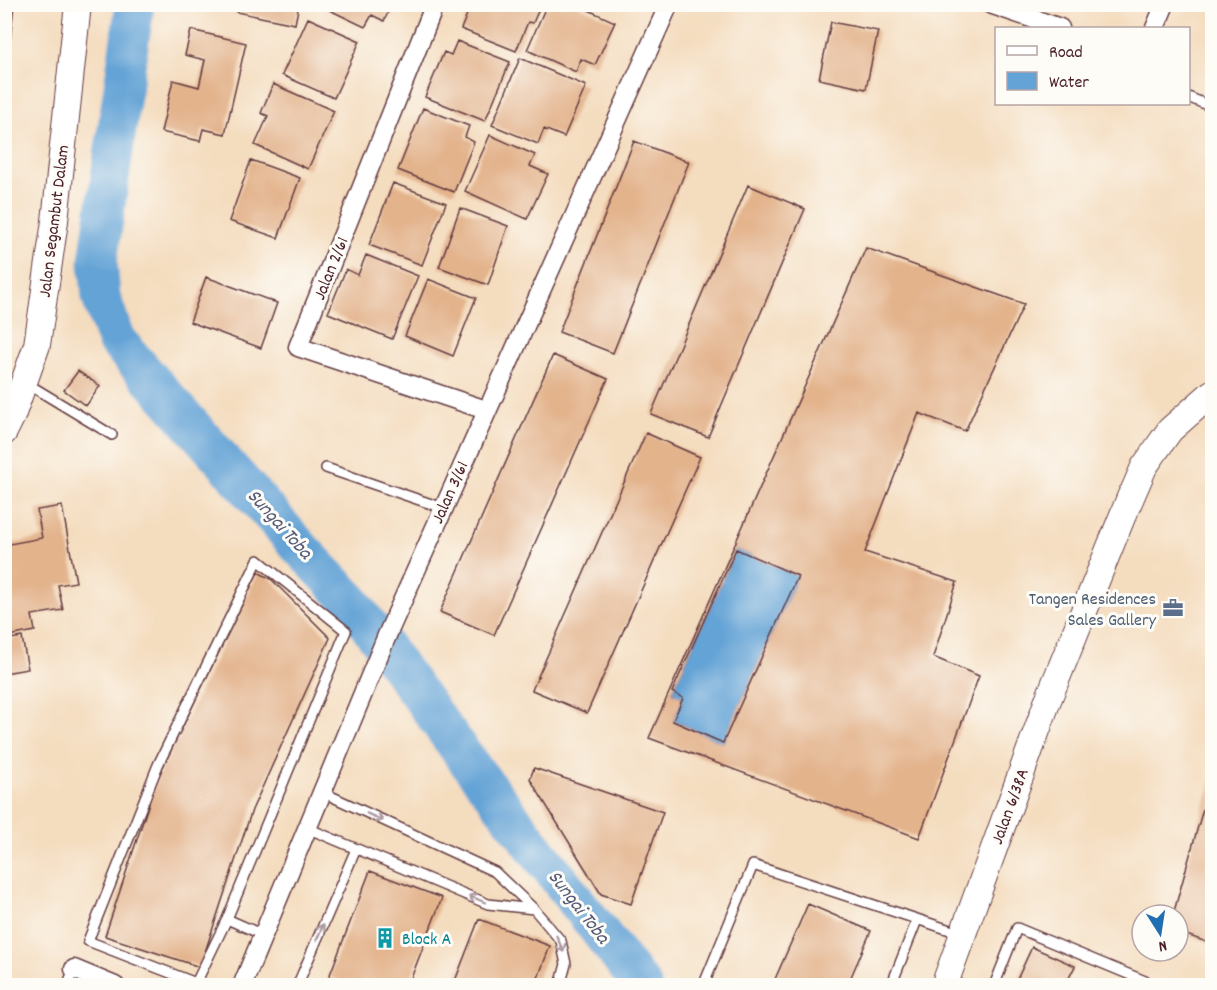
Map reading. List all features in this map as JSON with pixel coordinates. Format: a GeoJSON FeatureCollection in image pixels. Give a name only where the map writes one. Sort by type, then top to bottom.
{"type":"FeatureCollection","features":[{"type":"Feature","properties":{"kind":"street","name":"Jalan Segambut Dalam"},"geometry":{"type":"LineString","coordinates":[[4,432],[12,416],[37,345],[55,221],[78,4]]}},
{"type":"Feature","properties":{"kind":"street","name":"Jalan 2/61"},"geometry":{"type":"LineString","coordinates":[[435,4],[298,347],[486,410]]}},
{"type":"Feature","properties":{"kind":"street","name":"Jalan 3/61"},"geometry":{"type":"LineString","coordinates":[[242,986],[386,638],[669,4]]}},
{"type":"Feature","properties":{"kind":"street"},"geometry":{"type":"LineString","coordinates":[[990,4],[1057,27]]}},
{"type":"Feature","properties":{"kind":"street"},"geometry":{"type":"LineString","coordinates":[[1155,27],[1165,4]]}},
{"type":"Feature","properties":{"kind":"street","name":"Jalan 6/38A"},"geometry":{"type":"LineString","coordinates":[[944,986],[1044,711],[1131,495],[1144,467],[1170,430],[1208,399]]}},
{"type":"Feature","properties":{"kind":"street"},"geometry":{"type":"LineString","coordinates":[[71,977],[115,986]]}},
{"type":"Feature","properties":{"kind":"lane"},"geometry":{"type":"LineString","coordinates":[[1190,98],[1212,107]]}},
{"type":"Feature","properties":{"kind":"lane"},"geometry":{"type":"LineString","coordinates":[[23,383],[36,388],[112,435]]}},
{"type":"Feature","properties":{"kind":"lane"},"geometry":{"type":"LineString","coordinates":[[326,468],[443,508]]}},
{"type":"Feature","properties":{"kind":"lane"},"geometry":{"type":"LineString","coordinates":[[258,560],[346,631],[227,919],[196,983],[88,941],[159,765],[258,560]]}},
{"type":"Feature","properties":{"kind":"lane"},"geometry":{"type":"LineString","coordinates":[[322,792],[495,872],[534,909],[561,941],[566,964],[560,986]]}},
{"type":"Feature","properties":{"kind":"lane"},"geometry":{"type":"LineString","coordinates":[[307,828],[489,904],[534,909]]}},
{"type":"Feature","properties":{"kind":"lane"},"geometry":{"type":"LineString","coordinates":[[297,986],[356,849]]}},
{"type":"Feature","properties":{"kind":"lane"},"geometry":{"type":"LineString","coordinates":[[710,986],[706,979],[753,865],[962,934]]}},
{"type":"Feature","properties":{"kind":"lane"},"geometry":{"type":"LineString","coordinates":[[227,919],[263,935]]}},
{"type":"Feature","properties":{"kind":"lane"},"geometry":{"type":"LineString","coordinates":[[891,986],[917,920]]}},
{"type":"Feature","properties":{"kind":"lane"},"geometry":{"type":"LineString","coordinates":[[994,986],[1017,928],[1157,986]]}},
{"type":"Feature","properties":{"kind":"water"},"geometry":{"type":"Polygon","coordinates":[[[736,549],[798,576],[723,743],[673,721],[683,698],[672,692],[736,549]]]}},
{"type":"Feature","properties":{"kind":"building"},"geometry":{"type":"Polygon","coordinates":[[[4,4],[14,4],[6,82],[4,82],[4,4]]]}},
{"type":"Feature","properties":{"kind":"building"},"geometry":{"type":"Polygon","coordinates":[[[237,4],[299,4],[295,24],[236,12],[237,4]]]}},
{"type":"Feature","properties":{"kind":"building"},"geometry":{"type":"Polygon","coordinates":[[[317,4],[392,4],[384,21],[372,15],[365,27],[317,4]]]}},
{"type":"Feature","properties":{"kind":"building"},"geometry":{"type":"Polygon","coordinates":[[[471,4],[541,4],[533,23],[528,22],[516,51],[461,29],[471,4]]]}},
{"type":"Feature","properties":{"kind":"building"},"geometry":{"type":"Polygon","coordinates":[[[547,4],[575,4],[615,22],[595,65],[581,59],[576,72],[527,50],[547,4]]]}},
{"type":"Feature","properties":{"kind":"building"},"geometry":{"type":"Polygon","coordinates":[[[308,18],[360,41],[334,98],[282,75],[308,18]]]}},
{"type":"Feature","properties":{"kind":"building"},"geometry":{"type":"Polygon","coordinates":[[[831,22],[878,31],[866,89],[819,79],[831,22]]]}},
{"type":"Feature","properties":{"kind":"building"},"geometry":{"type":"Polygon","coordinates":[[[191,30],[246,43],[225,134],[203,129],[200,141],[161,132],[173,80],[199,87],[205,60],[185,55],[191,30]]]}},
{"type":"Feature","properties":{"kind":"building"},"geometry":{"type":"Polygon","coordinates":[[[457,41],[510,62],[485,121],[425,97],[444,52],[451,55],[457,41]]]}},
{"type":"Feature","properties":{"kind":"building"},"geometry":{"type":"Polygon","coordinates":[[[520,58],[586,86],[564,137],[544,129],[538,144],[492,125],[520,58]]]}},
{"type":"Feature","properties":{"kind":"building"},"geometry":{"type":"Polygon","coordinates":[[[273,84],[334,111],[308,169],[255,145],[268,116],[261,113],[273,84]]]}},
{"type":"Feature","properties":{"kind":"building"},"geometry":{"type":"Polygon","coordinates":[[[423,108],[469,126],[465,137],[474,142],[454,192],[398,170],[423,108]]]}},
{"type":"Feature","properties":{"kind":"building"},"geometry":{"type":"Polygon","coordinates":[[[490,135],[535,155],[530,166],[548,174],[527,219],[465,191],[490,135]]]}},
{"type":"Feature","properties":{"kind":"building"},"geometry":{"type":"Polygon","coordinates":[[[634,141],[689,162],[613,353],[559,332],[634,141]]]}},
{"type":"Feature","properties":{"kind":"building"},"geometry":{"type":"Polygon","coordinates":[[[251,160],[300,178],[278,238],[229,221],[251,160]]]}},
{"type":"Feature","properties":{"kind":"building"},"geometry":{"type":"Polygon","coordinates":[[[393,183],[446,203],[422,265],[369,245],[393,183]]]}},
{"type":"Feature","properties":{"kind":"building"},"geometry":{"type":"Polygon","coordinates":[[[748,185],[805,209],[708,437],[651,414],[748,185]]]}},
{"type":"Feature","properties":{"kind":"building"},"geometry":{"type":"Polygon","coordinates":[[[460,208],[508,226],[488,285],[439,267],[460,208]]]}},
{"type":"Feature","properties":{"kind":"building"},"geometry":{"type":"Polygon","coordinates":[[[866,248],[1024,304],[965,431],[919,413],[865,552],[957,582],[933,657],[979,676],[919,838],[649,738],[866,248]],[[736,549],[672,692],[683,698],[673,721],[723,743],[798,576],[736,549]]]}},
{"type":"Feature","properties":{"kind":"building"},"geometry":{"type":"Polygon","coordinates":[[[366,255],[418,276],[392,339],[328,313],[346,269],[358,275],[366,255]]]}},
{"type":"Feature","properties":{"kind":"building"},"geometry":{"type":"Polygon","coordinates":[[[206,277],[277,303],[261,348],[190,322],[206,277]]]}},
{"type":"Feature","properties":{"kind":"building"},"geometry":{"type":"Polygon","coordinates":[[[428,279],[476,298],[453,356],[405,336],[428,279]]]}},
{"type":"Feature","properties":{"kind":"building"},"geometry":{"type":"Polygon","coordinates":[[[553,355],[608,379],[494,635],[440,612],[553,355]]]}},
{"type":"Feature","properties":{"kind":"building"},"geometry":{"type":"Polygon","coordinates":[[[78,371],[100,386],[86,406],[64,390],[78,371]]]}},
{"type":"Feature","properties":{"kind":"building"},"geometry":{"type":"Polygon","coordinates":[[[646,433],[700,457],[587,713],[532,690],[646,433]]]}},
{"type":"Feature","properties":{"kind":"building"},"geometry":{"type":"Polygon","coordinates":[[[62,506],[76,582],[58,585],[63,610],[32,615],[35,631],[4,637],[4,545],[42,538],[37,510],[62,506]]]}},
{"type":"Feature","properties":{"kind":"building"},"geometry":{"type":"Polygon","coordinates":[[[258,572],[271,579],[330,638],[252,810],[200,967],[105,936],[157,779],[258,572]]]}},
{"type":"Feature","properties":{"kind":"building"},"geometry":{"type":"Polygon","coordinates":[[[22,637],[28,669],[4,673],[4,640],[22,637]]]}},
{"type":"Feature","properties":{"kind":"building"},"geometry":{"type":"Polygon","coordinates":[[[534,768],[663,812],[631,904],[601,894],[530,779],[534,768]]]}},
{"type":"Feature","properties":{"kind":"building"},"geometry":{"type":"Polygon","coordinates":[[[1212,777],[1212,944],[1190,936],[1190,903],[1176,903],[1212,777]]]}},
{"type":"Feature","properties":{"kind":"building","name":"Block A"},"geometry":{"type":"Polygon","coordinates":[[[370,871],[442,898],[408,986],[351,986],[329,977],[370,871]]]}},
{"type":"Feature","properties":{"kind":"building"},"geometry":{"type":"Polygon","coordinates":[[[808,904],[871,931],[847,986],[772,986],[808,904]]]}},
{"type":"Feature","properties":{"kind":"building"},"geometry":{"type":"Polygon","coordinates":[[[479,919],[550,946],[535,986],[453,986],[479,919]]]}},
{"type":"Feature","properties":{"kind":"building"},"geometry":{"type":"Polygon","coordinates":[[[1032,947],[1075,966],[1068,980],[1079,986],[1014,986],[1032,947]]]}},
{"type":"Feature","properties":{"kind":"waterway","name":"Sungai Toba"},"geometry":{"type":"LineString","coordinates":[[135,4],[98,261],[101,297],[116,340],[304,552],[351,601],[469,763],[642,986]]}},
{"type":"Feature","properties":{"kind":"place","name":"Tangen Residences Sales Gallery"},"geometry":{"type":"Point","coordinates":[1173,608]}},
{"type":"Feature","properties":{"kind":"place","name":"Block A"},"geometry":{"type":"Point","coordinates":[385,938]}}]}
